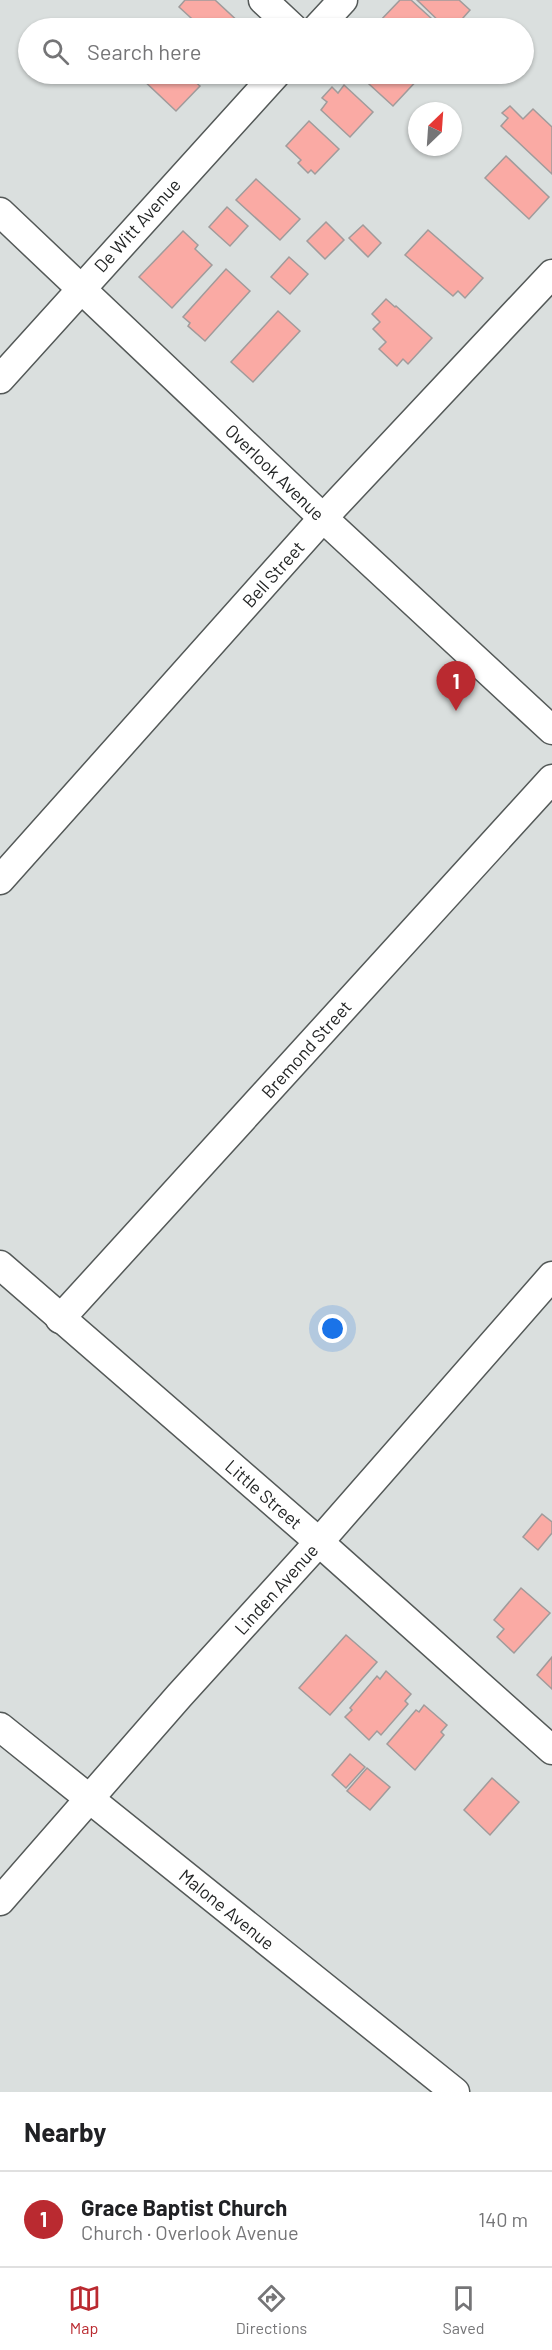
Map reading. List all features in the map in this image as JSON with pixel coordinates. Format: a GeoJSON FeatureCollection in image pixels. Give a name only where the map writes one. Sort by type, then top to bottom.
{"type":"FeatureCollection","features":[{"type":"Feature","properties":{"kind":"street"},"geometry":{"type":"LineString","coordinates":[[263,0],[282,18]]}},
{"type":"Feature","properties":{"kind":"street"},"geometry":{"type":"LineString","coordinates":[[327,18],[343,0]]}},
{"type":"Feature","properties":{"kind":"street","name":"De Witt Avenue"},"geometry":{"type":"LineString","coordinates":[[0,379],[267,84]]}},
{"type":"Feature","properties":{"kind":"street","name":"Overlook Avenue"},"geometry":{"type":"LineString","coordinates":[[0,212],[323,518],[552,730]]}},
{"type":"Feature","properties":{"kind":"street","name":"Bell Street"},"geometry":{"type":"LineString","coordinates":[[0,880],[323,518],[552,274]]}},
{"type":"Feature","properties":{"kind":"street","name":"Bremond Street"},"geometry":{"type":"LineString","coordinates":[[60,1318],[552,779]]}},
{"type":"Feature","properties":{"kind":"street","name":"Little Street"},"geometry":{"type":"LineString","coordinates":[[0,1265],[319,1542],[552,1750]]}},
{"type":"Feature","properties":{"kind":"street","name":"Linden Avenue"},"geometry":{"type":"LineString","coordinates":[[0,1901],[552,1276]]}},
{"type":"Feature","properties":{"kind":"street","name":"Malone Avenue"},"geometry":{"type":"LineString","coordinates":[[0,1727],[454,2092]]}},
{"type":"Feature","properties":{"kind":"building"},"geometry":{"type":"Polygon","coordinates":[[[185,0],[215,0],[234,18],[191,18],[179,7],[185,0]]]}},
{"type":"Feature","properties":{"kind":"building"},"geometry":{"type":"Polygon","coordinates":[[[400,0],[411,0],[431,18],[383,18],[400,0]]]}},
{"type":"Feature","properties":{"kind":"building"},"geometry":{"type":"Polygon","coordinates":[[[417,0],[459,0],[470,10],[463,18],[436,18],[417,0]]]}},
{"type":"Feature","properties":{"kind":"building"},"geometry":{"type":"Polygon","coordinates":[[[147,84],[198,84],[200,86],[176,111],[147,84]]]}},
{"type":"Feature","properties":{"kind":"building"},"geometry":{"type":"Polygon","coordinates":[[[369,84],[413,84],[393,106],[369,84]]]}},
{"type":"Feature","properties":{"kind":"building"},"geometry":{"type":"Polygon","coordinates":[[[344,85],[373,112],[350,137],[321,110],[327,102],[322,98],[332,87],[338,93],[344,85]]]}},
{"type":"Feature","properties":{"kind":"building"},"geometry":{"type":"Polygon","coordinates":[[[510,106],[523,119],[533,109],[552,127],[552,174],[501,126],[508,118],[502,113],[510,106]]]}},
{"type":"Feature","properties":{"kind":"building"},"geometry":{"type":"Polygon","coordinates":[[[309,121],[339,149],[315,174],[311,170],[308,173],[298,163],[301,160],[286,146],[309,121]]]}},
{"type":"Feature","properties":{"kind":"building"},"geometry":{"type":"Polygon","coordinates":[[[506,156],[549,197],[529,219],[485,178],[506,156]]]}},
{"type":"Feature","properties":{"kind":"building"},"geometry":{"type":"Polygon","coordinates":[[[256,179],[300,219],[280,240],[236,200],[256,179]]]}},
{"type":"Feature","properties":{"kind":"building"},"geometry":{"type":"Polygon","coordinates":[[[227,207],[248,226],[230,246],[209,227],[227,207]]]}},
{"type":"Feature","properties":{"kind":"building"},"geometry":{"type":"Polygon","coordinates":[[[326,222],[344,240],[325,259],[307,241],[326,222]]]}},
{"type":"Feature","properties":{"kind":"building"},"geometry":{"type":"Polygon","coordinates":[[[363,225],[381,243],[368,257],[349,238],[363,225]]]}},
{"type":"Feature","properties":{"kind":"building"},"geometry":{"type":"Polygon","coordinates":[[[428,230],[483,278],[465,298],[458,291],[453,296],[405,255],[428,230]]]}},
{"type":"Feature","properties":{"kind":"building"},"geometry":{"type":"Polygon","coordinates":[[[183,231],[198,245],[195,249],[212,265],[172,308],[139,277],[183,231]]]}},
{"type":"Feature","properties":{"kind":"building"},"geometry":{"type":"Polygon","coordinates":[[[289,257],[308,274],[290,294],[271,277],[289,257]]]}},
{"type":"Feature","properties":{"kind":"building"},"geometry":{"type":"Polygon","coordinates":[[[226,269],[250,291],[205,341],[188,326],[190,323],[183,317],[226,269]]]}},
{"type":"Feature","properties":{"kind":"building"},"geometry":{"type":"Polygon","coordinates":[[[386,299],[432,338],[408,364],[403,359],[397,366],[379,349],[386,342],[373,329],[380,322],[372,314],[386,299]]]}},
{"type":"Feature","properties":{"kind":"building"},"geometry":{"type":"Polygon","coordinates":[[[278,311],[300,331],[253,382],[231,362],[278,311]]]}},
{"type":"Feature","properties":{"kind":"building"},"geometry":{"type":"Polygon","coordinates":[[[542,1514],[552,1522],[552,1533],[538,1550],[523,1537],[542,1514]]]}},
{"type":"Feature","properties":{"kind":"building"},"geometry":{"type":"Polygon","coordinates":[[[521,1588],[550,1613],[514,1653],[497,1637],[504,1629],[494,1620],[521,1588]]]}},
{"type":"Feature","properties":{"kind":"building"},"geometry":{"type":"Polygon","coordinates":[[[346,1635],[377,1662],[330,1715],[299,1688],[346,1635]]]}},
{"type":"Feature","properties":{"kind":"building"},"geometry":{"type":"Polygon","coordinates":[[[552,1657],[552,1689],[537,1675],[552,1657]]]}},
{"type":"Feature","properties":{"kind":"building"},"geometry":{"type":"Polygon","coordinates":[[[386,1671],[411,1694],[405,1701],[408,1704],[381,1735],[377,1731],[369,1740],[345,1717],[377,1676],[380,1679],[386,1671]]]}},
{"type":"Feature","properties":{"kind":"building"},"geometry":{"type":"Polygon","coordinates":[[[424,1705],[447,1725],[441,1732],[444,1735],[415,1770],[387,1744],[416,1710],[419,1712],[424,1705]]]}},
{"type":"Feature","properties":{"kind":"building"},"geometry":{"type":"Polygon","coordinates":[[[350,1754],[365,1767],[346,1788],[332,1775],[350,1754]]]}},
{"type":"Feature","properties":{"kind":"building"},"geometry":{"type":"Polygon","coordinates":[[[367,1768],[390,1787],[370,1810],[347,1791],[367,1768]]]}},
{"type":"Feature","properties":{"kind":"building"},"geometry":{"type":"Polygon","coordinates":[[[492,1778],[519,1802],[490,1835],[464,1810],[492,1778]]]}},
{"type":"Feature","properties":{"kind":"place","name":"Grace Baptist Church"},"geometry":{"type":"Point","coordinates":[456,711]}}]}
